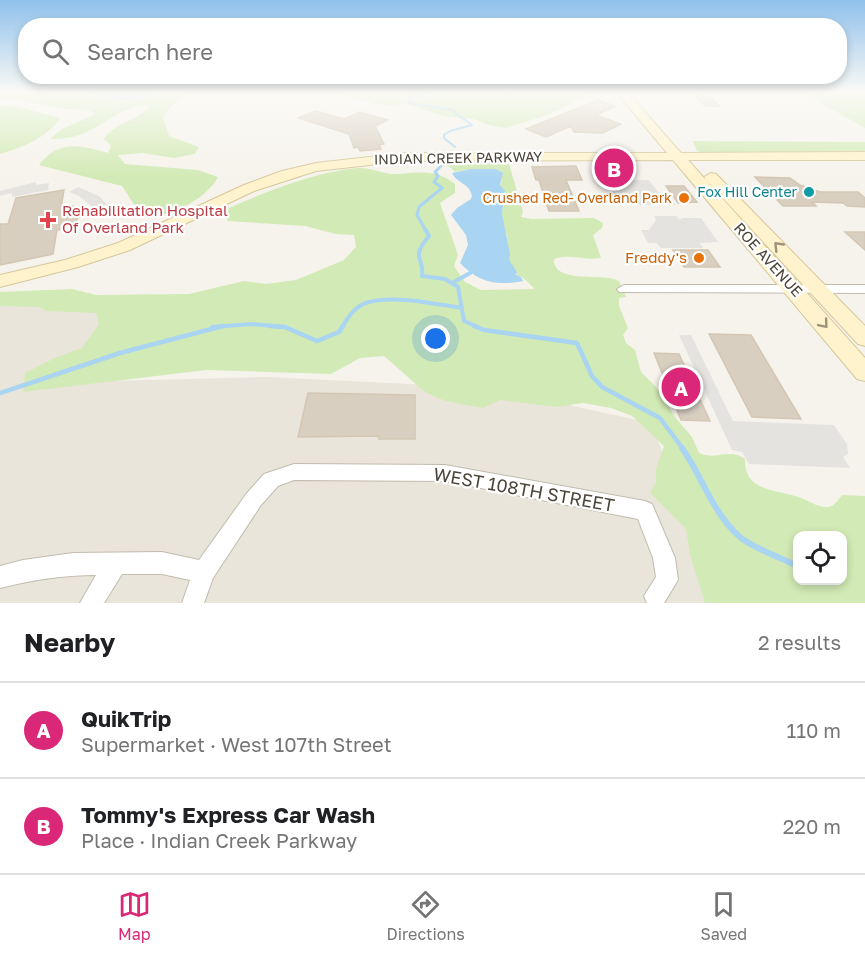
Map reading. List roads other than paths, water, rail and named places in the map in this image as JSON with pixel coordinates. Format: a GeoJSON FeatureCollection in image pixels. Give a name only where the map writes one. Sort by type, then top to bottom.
{"type":"FeatureCollection","features":[{"type":"Feature","properties":{"kind":"main road","name":"ROE AVENUE"},"geometry":{"type":"LineString","coordinates":[[650,121],[865,339]]}},
{"type":"Feature","properties":{"kind":"main road","name":"ROE AVENUE"},"geometry":{"type":"LineString","coordinates":[[656,121],[865,373]]}},
{"type":"Feature","properties":{"kind":"main road","name":"INDIAN CREEK PARKWAY"},"geometry":{"type":"LineString","coordinates":[[0,281],[103,254],[178,223],[249,187],[289,173],[330,165],[405,157],[865,156]]}},
{"type":"Feature","properties":{"kind":"street"},"geometry":{"type":"LineString","coordinates":[[624,289],[865,289]]}},
{"type":"Feature","properties":{"kind":"street","name":"WEST 108TH STREET"},"geometry":{"type":"LineString","coordinates":[[204,572],[254,499],[271,480],[294,472],[446,473],[645,511],[664,558],[667,580],[655,596]]}},
{"type":"Feature","properties":{"kind":"street"},"geometry":{"type":"LineString","coordinates":[[0,577],[23,571],[73,564],[162,563],[204,572],[193,603]]}},
{"type":"Feature","properties":{"kind":"street"},"geometry":{"type":"LineString","coordinates":[[91,603],[116,564]]}},
{"type":"Feature","properties":{"kind":"water"},"geometry":{"type":"Polygon","coordinates":[[[471,169],[496,169],[503,173],[500,185],[505,191],[502,214],[510,254],[509,260],[517,272],[516,275],[523,281],[497,283],[481,279],[460,263],[468,245],[466,235],[451,215],[472,196],[469,188],[452,173],[471,169]]]}},
{"type":"Feature","properties":{"kind":"waterway"},"geometry":{"type":"LineString","coordinates":[[455,147],[444,138],[444,135],[472,125],[466,121]]}},
{"type":"Feature","properties":{"kind":"waterway"},"geometry":{"type":"LineString","coordinates":[[426,231],[417,215],[419,207],[442,188],[434,182],[438,176],[435,172],[441,166]]}},
{"type":"Feature","properties":{"kind":"waterway"},"geometry":{"type":"LineString","coordinates":[[425,229],[429,236],[419,254],[422,276],[445,279],[458,287],[462,308]]}},
{"type":"Feature","properties":{"kind":"waterway"},"geometry":{"type":"LineString","coordinates":[[454,282],[470,273]]}},
{"type":"Feature","properties":{"kind":"waterway"},"geometry":{"type":"LineString","coordinates":[[342,327],[360,306],[379,300],[415,301],[462,308]]}},
{"type":"Feature","properties":{"kind":"waterway"},"geometry":{"type":"LineString","coordinates":[[462,308],[464,321],[478,327]]}},
{"type":"Feature","properties":{"kind":"waterway"},"geometry":{"type":"LineString","coordinates":[[222,326],[252,324],[285,327]]}},
{"type":"Feature","properties":{"kind":"waterway"},"geometry":{"type":"LineString","coordinates":[[0,393],[120,353],[222,326]]}},
{"type":"Feature","properties":{"kind":"waterway"},"geometry":{"type":"LineString","coordinates":[[212,327],[222,326]]}},
{"type":"Feature","properties":{"kind":"waterway"},"geometry":{"type":"LineString","coordinates":[[270,326],[285,327]]}},
{"type":"Feature","properties":{"kind":"waterway"},"geometry":{"type":"LineString","coordinates":[[285,327],[317,341],[339,332],[343,326]]}},
{"type":"Feature","properties":{"kind":"waterway"},"geometry":{"type":"LineString","coordinates":[[474,326],[484,330],[577,343],[592,376],[602,387],[660,418],[683,449]]}},
{"type":"Feature","properties":{"kind":"waterway"},"geometry":{"type":"LineString","coordinates":[[682,448],[715,506],[731,528],[752,545],[793,564]]}},
{"type":"Feature","properties":{"kind":"place","name":"Tommy's Express Car Wash"},"geometry":{"type":"Point","coordinates":[614,168]}},
{"type":"Feature","properties":{"kind":"place","name":"Fox Hill Center"},"geometry":{"type":"Point","coordinates":[809,192]}},
{"type":"Feature","properties":{"kind":"place","name":"Crushed Red- Overland Park"},"geometry":{"type":"Point","coordinates":[684,198]}},
{"type":"Feature","properties":{"kind":"place","name":"Rehabilitation Hospital Of Overland Park"},"geometry":{"type":"Point","coordinates":[48,220]}},
{"type":"Feature","properties":{"kind":"place","name":"Freddy's"},"geometry":{"type":"Point","coordinates":[699,258]}},
{"type":"Feature","properties":{"kind":"place","name":"QuikTrip"},"geometry":{"type":"Point","coordinates":[681,387]}}]}
